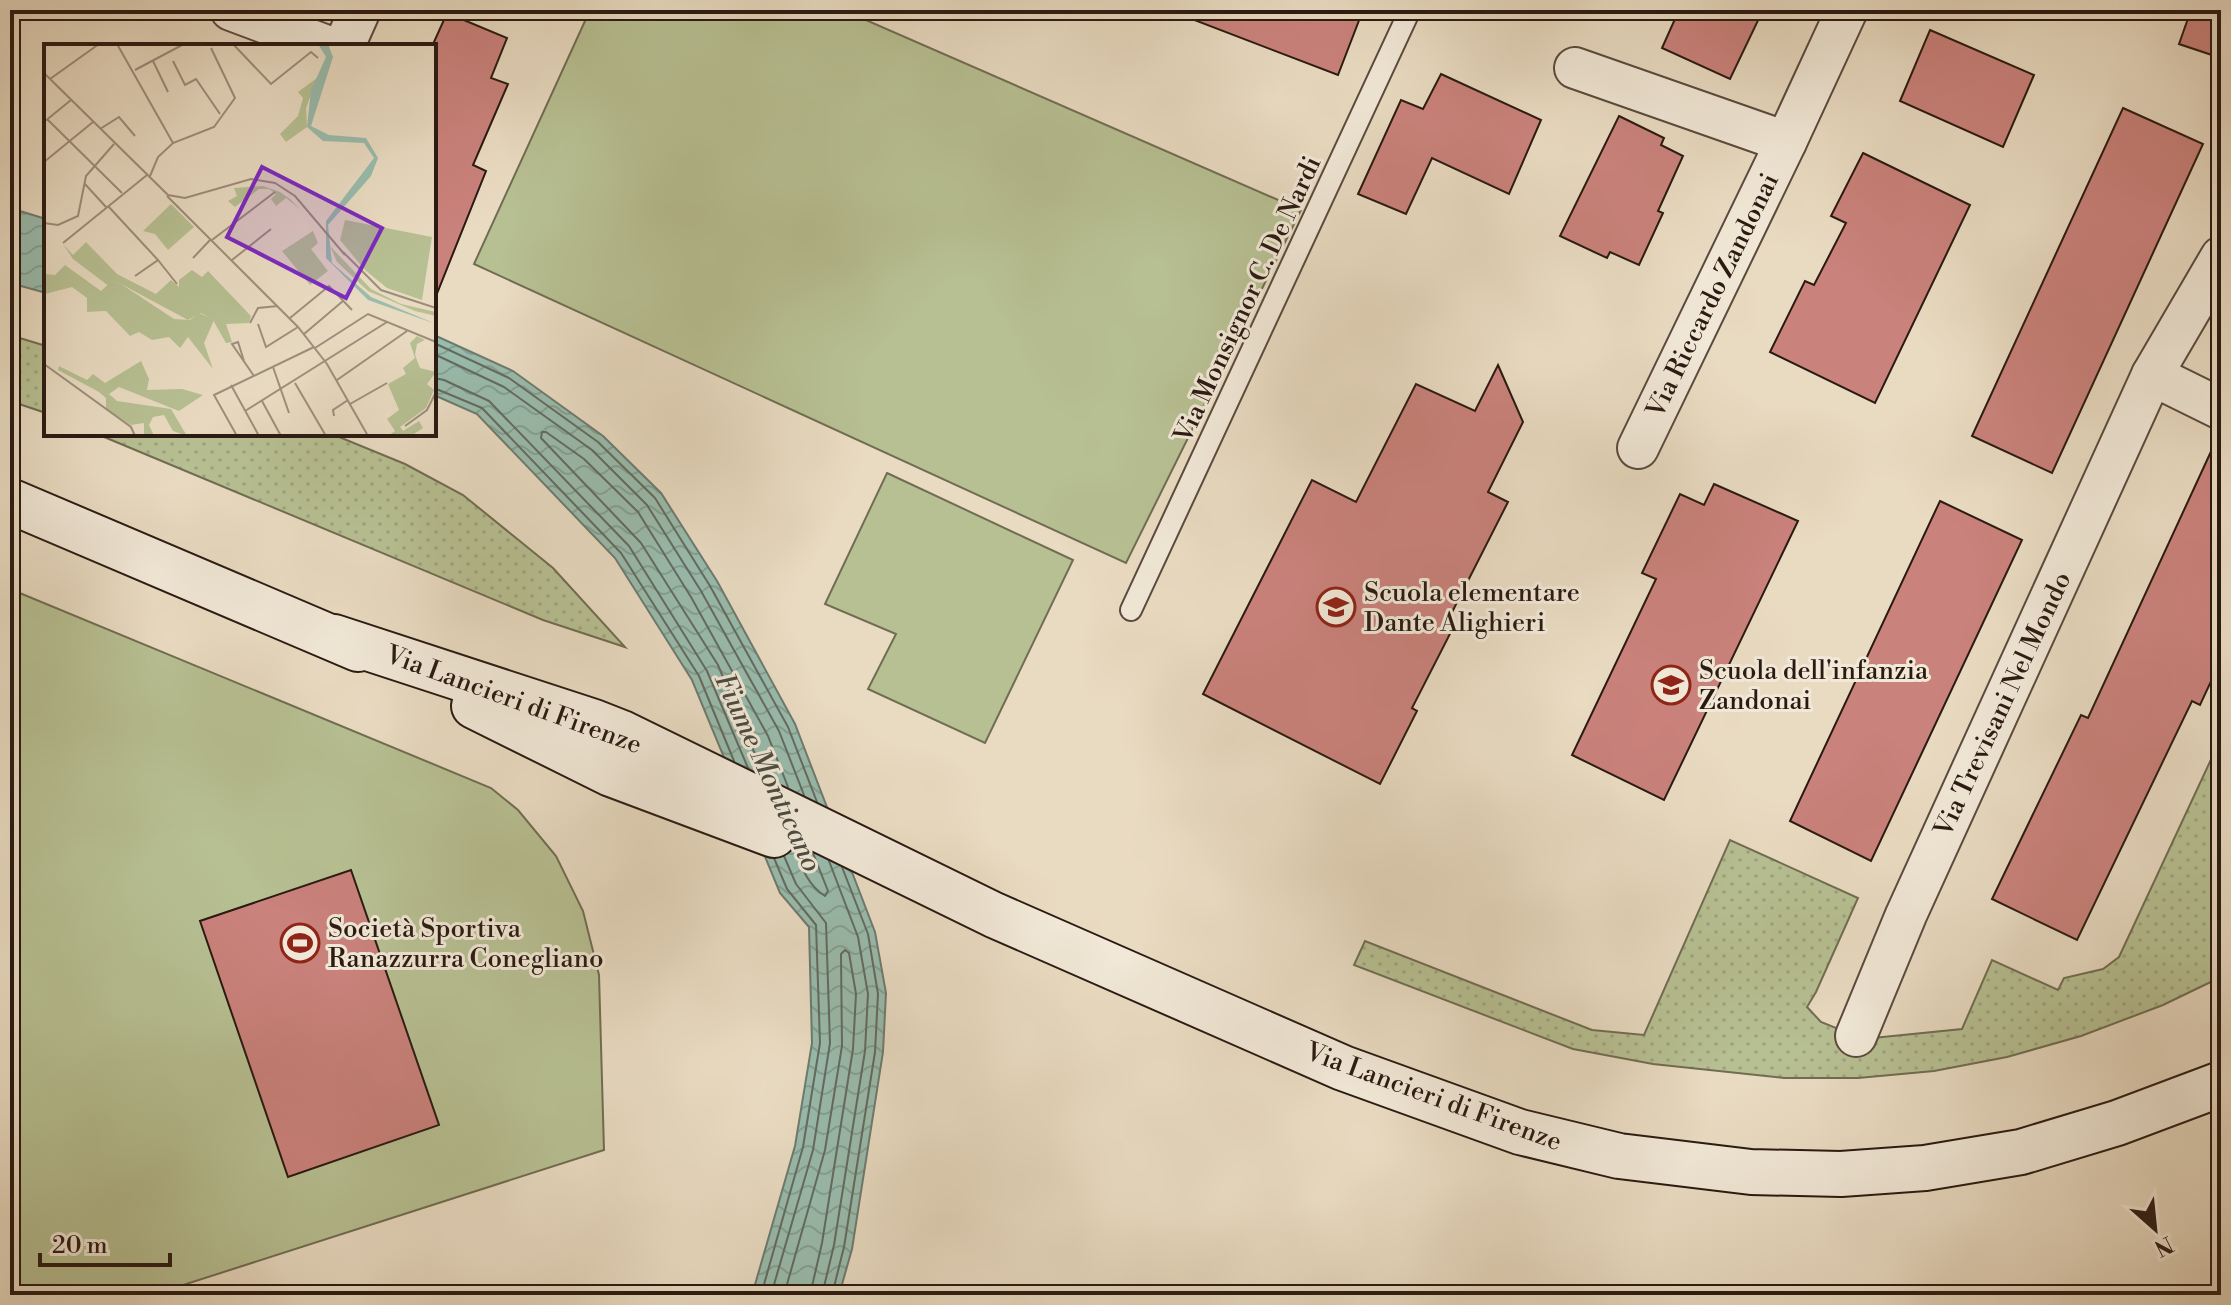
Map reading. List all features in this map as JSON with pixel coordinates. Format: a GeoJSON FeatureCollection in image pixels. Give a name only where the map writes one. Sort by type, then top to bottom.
{"type":"FeatureCollection","features":[{"type":"Feature","properties":{"kind":"main road","name":"Via Lancieri di Firenze"},"geometry":{"type":"LineString","coordinates":[[10,501],[334,637],[611,774],[647,789],[886,868]]}},
{"type":"Feature","properties":{"kind":"main road","name":"Via Lancieri di Firenze"},"geometry":{"type":"LineString","coordinates":[[334,637],[622,733],[886,868],[1343,1068],[1520,1132],[1619,1156],[1751,1172],[1841,1174],[1925,1168],[2021,1152],[2117,1123],[2221,1084]]}},
{"type":"Feature","properties":{"kind":"street"},"geometry":{"type":"LineString","coordinates":[[231,10],[322,44]]}},
{"type":"Feature","properties":{"kind":"street"},"geometry":{"type":"LineString","coordinates":[[345,44],[360,10]]}},
{"type":"Feature","properties":{"kind":"street","name":"Via Riccardo Zandonai"},"geometry":{"type":"LineString","coordinates":[[1638,448],[1847,10]]}},
{"type":"Feature","properties":{"kind":"street","name":"Via Riccardo Zandonai"},"geometry":{"type":"LineString","coordinates":[[1575,68],[1786,142]]}},
{"type":"Feature","properties":{"kind":"street","name":"Via Trevisani Nel Mondo"},"geometry":{"type":"LineString","coordinates":[[1856,1036],[1912,900],[2152,375],[2221,257]]}},
{"type":"Feature","properties":{"kind":"street"},"geometry":{"type":"LineString","coordinates":[[2152,375],[2221,409]]}},
{"type":"Feature","properties":{"kind":"lane","name":"Via Monsignor C. De Nardi"},"geometry":{"type":"LineString","coordinates":[[1131,610],[1410,10]]}},
{"type":"Feature","properties":{"kind":"shaded area"},"geometry":{"type":"Polygon","coordinates":[[[590,10],[843,10],[1301,210],[1126,563],[474,264],[590,10]]]}},
{"type":"Feature","properties":{"kind":"shaded area"},"geometry":{"type":"Polygon","coordinates":[[[10,335],[44,345],[44,412],[10,401],[10,335]]]}},
{"type":"Feature","properties":{"kind":"shaded area"},"geometry":{"type":"Polygon","coordinates":[[[102,436],[337,436],[405,464],[463,495],[553,568],[625,647],[543,620],[102,436]]]}},
{"type":"Feature","properties":{"kind":"shaded area"},"geometry":{"type":"Polygon","coordinates":[[[887,473],[1073,560],[985,743],[868,689],[896,634],[825,604],[887,473]]]}},
{"type":"Feature","properties":{"kind":"shaded area","name":"Società Sportiva Ranazzurra Conegliano"},"geometry":{"type":"Polygon","coordinates":[[[10,589],[491,788],[518,810],[556,856],[583,911],[599,975],[604,1150],[152,1295],[10,1295],[10,589]]]}},
{"type":"Feature","properties":{"kind":"shaded area"},"geometry":{"type":"Polygon","coordinates":[[[2221,738],[2221,977],[2163,1005],[2081,1036],[2007,1057],[1934,1071],[1858,1078],[1784,1078],[1653,1064],[1573,1049],[1354,965],[1365,941],[1592,1030],[1644,1035],[1730,840],[1858,898],[1807,1007],[1821,1022],[1863,1039],[1962,1029],[1992,960],[2058,990],[2064,978],[2103,969],[2119,957],[2221,738]]]}},
{"type":"Feature","properties":{"kind":"water"},"geometry":{"type":"Polygon","coordinates":[[[10,208],[44,218],[44,292],[10,283],[10,208]]]}},
{"type":"Feature","properties":{"kind":"water","name":"Fiume Monticano"},"geometry":{"type":"Polygon","coordinates":[[[436,336],[513,371],[603,436],[661,493],[717,581],[795,724],[875,932],[886,993],[883,1052],[852,1249],[839,1295],[752,1295],[795,1146],[812,1043],[809,927],[780,893],[692,680],[615,558],[477,414],[436,396],[436,336]]]}},
{"type":"Feature","properties":{"kind":"building"},"geometry":{"type":"Polygon","coordinates":[[[1177,10],[1363,10],[1338,75],[1176,13],[1177,10]]]}},
{"type":"Feature","properties":{"kind":"building"},"geometry":{"type":"Polygon","coordinates":[[[1679,10],[1763,10],[1730,79],[1662,48],[1679,10]]]}},
{"type":"Feature","properties":{"kind":"building"},"geometry":{"type":"Polygon","coordinates":[[[2191,10],[2221,10],[2221,58],[2179,44],[2191,10]]]}},
{"type":"Feature","properties":{"kind":"building"},"geometry":{"type":"Polygon","coordinates":[[[447,13],[507,38],[491,78],[508,84],[473,165],[486,171],[436,296],[436,44],[434,42],[447,13]]]}},
{"type":"Feature","properties":{"kind":"building"},"geometry":{"type":"Polygon","coordinates":[[[1930,30],[2034,75],[2003,147],[1900,101],[1930,30]]]}},
{"type":"Feature","properties":{"kind":"building"},"geometry":{"type":"Polygon","coordinates":[[[1441,74],[1541,120],[1509,194],[1432,158],[1406,214],[1358,194],[1401,100],[1423,109],[1441,74]]]}},
{"type":"Feature","properties":{"kind":"building"},"geometry":{"type":"Polygon","coordinates":[[[2123,108],[2203,144],[2052,473],[1972,436],[2123,108]]]}},
{"type":"Feature","properties":{"kind":"building"},"geometry":{"type":"Polygon","coordinates":[[[1619,116],[1664,138],[1661,145],[1683,156],[1658,211],[1663,213],[1639,265],[1610,252],[1607,258],[1560,236],[1619,116]]]}},
{"type":"Feature","properties":{"kind":"building"},"geometry":{"type":"Polygon","coordinates":[[[1863,153],[1970,205],[1875,403],[1770,352],[1805,281],[1814,285],[1846,223],[1831,216],[1863,153]]]}},
{"type":"Feature","properties":{"kind":"building"},"geometry":{"type":"Polygon","coordinates":[[[1498,365],[1523,422],[1488,492],[1508,502],[1446,624],[1453,628],[1412,708],[1417,711],[1380,784],[1203,694],[1312,480],[1356,502],[1416,384],[1475,411],[1498,365]]]}},
{"type":"Feature","properties":{"kind":"building"},"geometry":{"type":"Polygon","coordinates":[[[2220,432],[2221,660],[2200,705],[2192,701],[2077,940],[1992,899],[2081,715],[2088,718],[2220,432]]]}},
{"type":"Feature","properties":{"kind":"building"},"geometry":{"type":"Polygon","coordinates":[[[1714,484],[1798,521],[1664,800],[1572,755],[1656,579],[1642,573],[1680,494],[1704,505],[1714,484]]]}},
{"type":"Feature","properties":{"kind":"building"},"geometry":{"type":"Polygon","coordinates":[[[1940,501],[2022,540],[1871,861],[1790,821],[1940,501]]]}},
{"type":"Feature","properties":{"kind":"building"},"geometry":{"type":"Polygon","coordinates":[[[351,870],[439,1125],[288,1177],[200,921],[351,870]]]}},
{"type":"Feature","properties":{"kind":"place","name":"Scuola elementare Dante Alighieri"},"geometry":{"type":"Point","coordinates":[1336,607]}},
{"type":"Feature","properties":{"kind":"place","name":"Scuola dell'infanzia Zandonai"},"geometry":{"type":"Point","coordinates":[1671,685]}},
{"type":"Feature","properties":{"kind":"place","name":"Società Sportiva Ranazzurra Conegliano"},"geometry":{"type":"Point","coordinates":[300,943]}}]}
